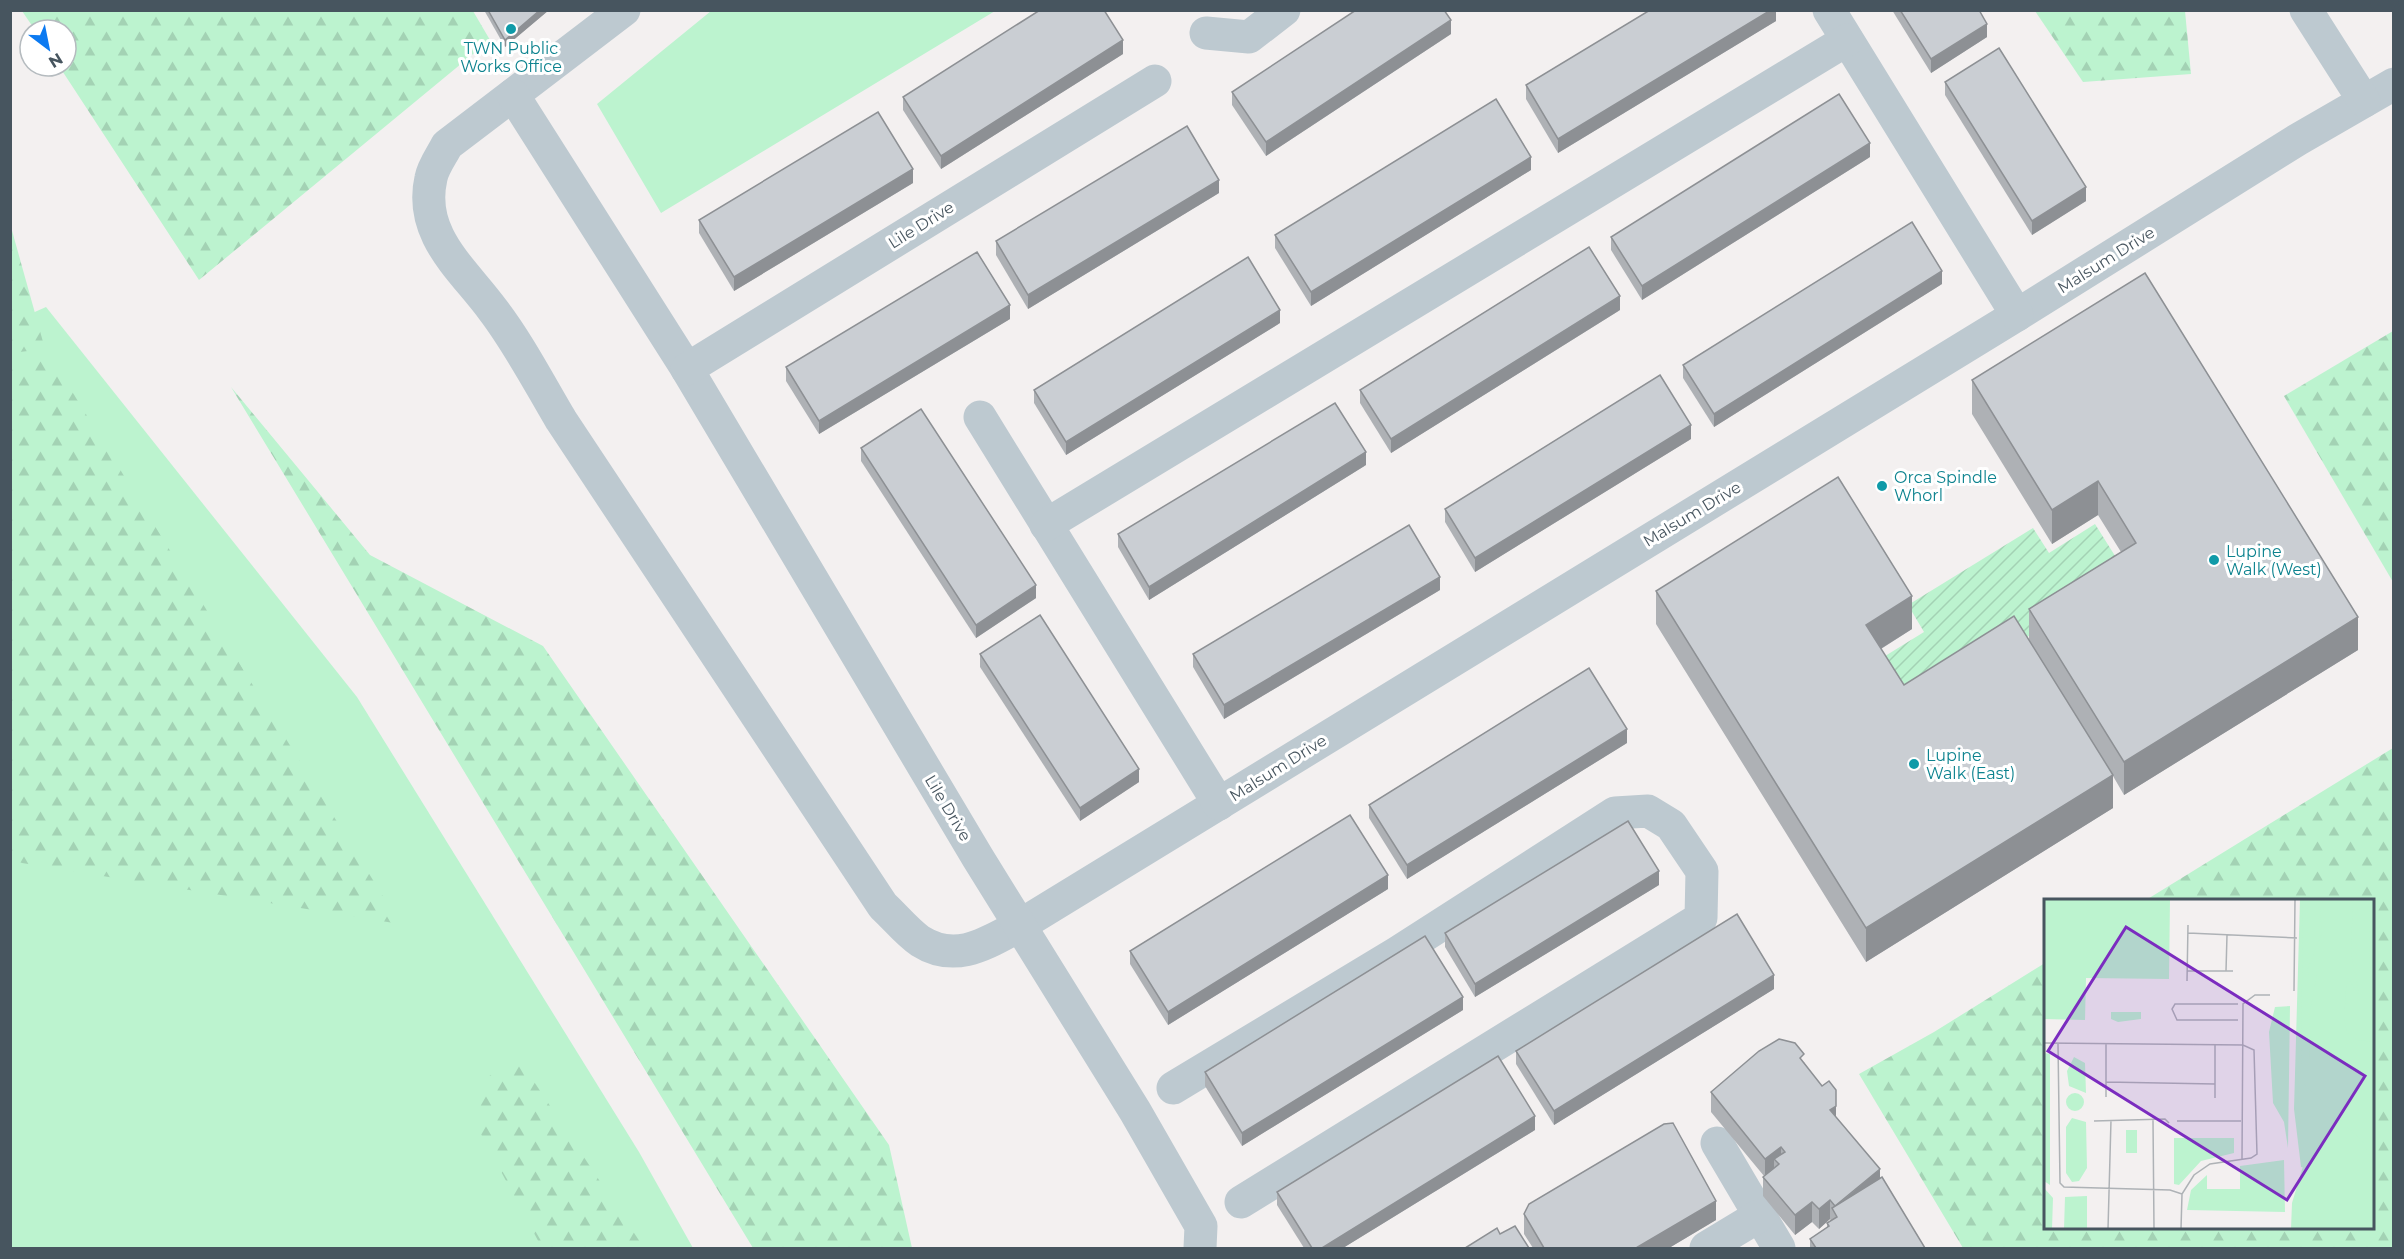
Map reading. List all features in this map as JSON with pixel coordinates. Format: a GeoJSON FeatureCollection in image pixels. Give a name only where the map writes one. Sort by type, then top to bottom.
{"type":"FeatureCollection","features":[{"type":"Feature","properties":{"kind":"street","name":"Malsum Drive"},"geometry":{"type":"LineString","coordinates":[[624,10],[447,145],[431,176],[429,205],[440,243],[464,277],[492,308],[511,336],[561,420],[883,906],[921,941],[950,952],[971,950],[1019,926],[2017,315],[2297,140],[2394,84]]}},
{"type":"Feature","properties":{"kind":"street"},"geometry":{"type":"LineString","coordinates":[[1206,33],[1249,37],[1284,10]]}},
{"type":"Feature","properties":{"kind":"street"},"geometry":{"type":"LineString","coordinates":[[1829,10],[2017,315]]}},
{"type":"Feature","properties":{"kind":"street"},"geometry":{"type":"LineString","coordinates":[[2306,10],[2364,101]]}},
{"type":"Feature","properties":{"kind":"street"},"geometry":{"type":"LineString","coordinates":[[1046,525],[1847,40]]}},
{"type":"Feature","properties":{"kind":"street","name":"Lile Drive"},"geometry":{"type":"LineString","coordinates":[[687,369],[1155,81]]}},
{"type":"Feature","properties":{"kind":"street","name":"Lile Drive"},"geometry":{"type":"LineString","coordinates":[[513,95],[687,369],[1019,926],[1135,1111],[1201,1226],[1200,1248]]}},
{"type":"Feature","properties":{"kind":"street"},"geometry":{"type":"LineString","coordinates":[[980,417],[1219,804]]}},
{"type":"Feature","properties":{"kind":"street"},"geometry":{"type":"LineString","coordinates":[[1173,1088],[1397,953],[1615,813],[1648,811],[1671,825],[1702,871],[1701,918],[1241,1202]]}},
{"type":"Feature","properties":{"kind":"street"},"geometry":{"type":"LineString","coordinates":[[1717,1143],[1779,1248]]}},
{"type":"Feature","properties":{"kind":"street"},"geometry":{"type":"LineString","coordinates":[[1706,1248],[1759,1216]]}},
{"type":"Feature","properties":{"kind":"green space"},"geometry":{"type":"Polygon","coordinates":[[[22,11],[473,11],[490,40],[199,280],[67,78],[78,78],[78,18],[27,18],[22,11]]]}},
{"type":"Feature","properties":{"kind":"green space"},"geometry":{"type":"Polygon","coordinates":[[[711,11],[995,11],[661,213],[597,104],[711,11]]]}},
{"type":"Feature","properties":{"kind":"green space"},"geometry":{"type":"Polygon","coordinates":[[[2035,11],[2185,11],[2191,74],[2083,82],[2035,11]]]}},
{"type":"Feature","properties":{"kind":"green space"},"geometry":{"type":"Polygon","coordinates":[[[11,227],[45,349],[10,353],[11,227]]]}},
{"type":"Feature","properties":{"kind":"green space"},"geometry":{"type":"Polygon","coordinates":[[[46,307],[357,697],[639,1152],[693,1248],[11,1248],[10,323],[46,307]]]}},
{"type":"Feature","properties":{"kind":"green space"},"geometry":{"type":"Polygon","coordinates":[[[2393,331],[2393,582],[2284,396],[2393,331]]]}},
{"type":"Feature","properties":{"kind":"green space"},"geometry":{"type":"Polygon","coordinates":[[[52,359],[400,924],[22,863],[11,859],[11,366],[52,359]]]}},
{"type":"Feature","properties":{"kind":"green space"},"geometry":{"type":"Polygon","coordinates":[[[231,387],[370,555],[543,646],[889,1145],[912,1248],[753,1248],[231,387]]]}},
{"type":"Feature","properties":{"kind":"green space"},"geometry":{"type":"Polygon","coordinates":[[[2095,524],[2127,575],[1908,711],[1877,661],[1924,632],[1908,605],[2033,528],[2049,553],[2095,524]]]}},
{"type":"Feature","properties":{"kind":"green space"},"geometry":{"type":"Polygon","coordinates":[[[2393,748],[2393,1248],[1963,1248],[1859,1074],[1934,1032],[2044,964],[2044,1229],[2374,1229],[2374,899],[2148,899],[2393,748]]]}},
{"type":"Feature","properties":{"kind":"green space"},"geometry":{"type":"Polygon","coordinates":[[[517,1056],[644,1248],[542,1248],[475,1123],[481,1082],[517,1056]]]}},
{"type":"Feature","properties":{"kind":"building","name":"TWN Public Works Office"},"geometry":{"type":"Polygon","coordinates":[[[488,10],[540,10],[505,40],[488,10]]]}},
{"type":"Feature","properties":{"kind":"building"},"geometry":{"type":"Polygon","coordinates":[[[1040,10],[1104,10],[1123,40],[941,156],[903,97],[1040,10]]]}},
{"type":"Feature","properties":{"kind":"building"},"geometry":{"type":"Polygon","coordinates":[[[1356,10],[1444,10],[1451,20],[1266,142],[1232,92],[1356,10]]]}},
{"type":"Feature","properties":{"kind":"building"},"geometry":{"type":"Polygon","coordinates":[[[1650,10],[1771,10],[1558,139],[1526,85],[1650,10]]]}},
{"type":"Feature","properties":{"kind":"building"},"geometry":{"type":"Polygon","coordinates":[[[1900,10],[1979,10],[1987,24],[1931,59],[1900,10]]]}},
{"type":"Feature","properties":{"kind":"building"},"geometry":{"type":"Polygon","coordinates":[[[1999,48],[2086,187],[2032,221],[1945,82],[1999,48]]]}},
{"type":"Feature","properties":{"kind":"building"},"geometry":{"type":"Polygon","coordinates":[[[1839,94],[1870,143],[1642,286],[1611,237],[1839,94]]]}},
{"type":"Feature","properties":{"kind":"building"},"geometry":{"type":"Polygon","coordinates":[[[1496,99],[1531,157],[1311,292],[1275,235],[1496,99]]]}},
{"type":"Feature","properties":{"kind":"building"},"geometry":{"type":"Polygon","coordinates":[[[878,112],[913,169],[734,277],[699,220],[878,112]]]}},
{"type":"Feature","properties":{"kind":"building"},"geometry":{"type":"Polygon","coordinates":[[[1187,126],[1219,180],[1028,295],[996,241],[1187,126]]]}},
{"type":"Feature","properties":{"kind":"building"},"geometry":{"type":"Polygon","coordinates":[[[1912,222],[1942,271],[1714,414],[1683,365],[1912,222]]]}},
{"type":"Feature","properties":{"kind":"building"},"geometry":{"type":"Polygon","coordinates":[[[1589,247],[1620,296],[1391,439],[1360,390],[1589,247]]]}},
{"type":"Feature","properties":{"kind":"building"},"geometry":{"type":"Polygon","coordinates":[[[977,252],[1010,305],[819,421],[786,367],[977,252]]]}},
{"type":"Feature","properties":{"kind":"building"},"geometry":{"type":"Polygon","coordinates":[[[1248,257],[1280,310],[1066,442],[1034,390],[1248,257]]]}},
{"type":"Feature","properties":{"kind":"building","name":"Lupine Walk (West)"},"geometry":{"type":"Polygon","coordinates":[[[2145,273],[2358,617],[2124,762],[2029,609],[2136,543],[2098,481],[2052,510],[1972,380],[2145,273]]]}},
{"type":"Feature","properties":{"kind":"building"},"geometry":{"type":"Polygon","coordinates":[[[1660,375],[1691,425],[1475,558],[1445,509],[1660,375]]]}},
{"type":"Feature","properties":{"kind":"building"},"geometry":{"type":"Polygon","coordinates":[[[1335,403],[1366,452],[1149,587],[1118,534],[1335,403]]]}},
{"type":"Feature","properties":{"kind":"building"},"geometry":{"type":"Polygon","coordinates":[[[921,409],[1036,585],[976,625],[861,448],[921,409]]]}},
{"type":"Feature","properties":{"kind":"building","name":"Lupine Walk (East)"},"geometry":{"type":"Polygon","coordinates":[[[1838,477],[1912,596],[1866,625],[1904,685],[2014,616],[2113,775],[1866,928],[1656,591],[1838,477]]]}},
{"type":"Feature","properties":{"kind":"building"},"geometry":{"type":"Polygon","coordinates":[[[1409,525],[1440,577],[1224,705],[1193,654],[1409,525]]]}},
{"type":"Feature","properties":{"kind":"building"},"geometry":{"type":"Polygon","coordinates":[[[1040,615],[1139,769],[1080,808],[980,654],[1040,615]]]}},
{"type":"Feature","properties":{"kind":"building"},"geometry":{"type":"Polygon","coordinates":[[[1589,668],[1627,729],[1407,865],[1369,805],[1589,668]]]}},
{"type":"Feature","properties":{"kind":"building"},"geometry":{"type":"Polygon","coordinates":[[[1350,815],[1388,875],[1168,1012],[1130,951],[1350,815]]]}},
{"type":"Feature","properties":{"kind":"building"},"geometry":{"type":"Polygon","coordinates":[[[1628,821],[1659,871],[1475,984],[1445,933],[1628,821]]]}},
{"type":"Feature","properties":{"kind":"building"},"geometry":{"type":"Polygon","coordinates":[[[1737,914],[1774,975],[1554,1111],[1516,1051],[1737,914]]]}},
{"type":"Feature","properties":{"kind":"building"},"geometry":{"type":"Polygon","coordinates":[[[1425,936],[1463,997],[1242,1133],[1205,1072],[1425,936]]]}},
{"type":"Feature","properties":{"kind":"building"},"geometry":{"type":"Polygon","coordinates":[[[1779,1039],[1795,1043],[1804,1054],[1800,1058],[1822,1086],[1829,1081],[1836,1090],[1836,1106],[1830,1110],[1880,1169],[1835,1206],[1830,1200],[1819,1209],[1812,1202],[1795,1215],[1763,1177],[1779,1164],[1774,1159],[1785,1152],[1781,1147],[1765,1159],[1711,1092],[1759,1051],[1779,1039]]]}},
{"type":"Feature","properties":{"kind":"building"},"geometry":{"type":"Polygon","coordinates":[[[1498,1056],[1535,1116],[1322,1248],[1312,1248],[1277,1192],[1498,1056]]]}},
{"type":"Feature","properties":{"kind":"building"},"geometry":{"type":"Polygon","coordinates":[[[1673,1123],[1716,1201],[1636,1248],[1544,1248],[1524,1214],[1529,1204],[1664,1124],[1673,1123]]]}},
{"type":"Feature","properties":{"kind":"building"},"geometry":{"type":"Polygon","coordinates":[[[1882,1177],[1925,1248],[1816,1248],[1810,1239],[1829,1226],[1827,1223],[1837,1217],[1832,1208],[1882,1177]]]}},
{"type":"Feature","properties":{"kind":"building"},"geometry":{"type":"Polygon","coordinates":[[[1515,1226],[1529,1248],[1465,1248],[1497,1228],[1500,1234],[1515,1226]]]}},
{"type":"Feature","properties":{"kind":"place","name":"TWN Public Works Office"},"geometry":{"type":"Point","coordinates":[511,29]}},
{"type":"Feature","properties":{"kind":"place","name":"Orca Spindle Whorl"},"geometry":{"type":"Point","coordinates":[1882,486]}},
{"type":"Feature","properties":{"kind":"place","name":"Lupine Walk (West)"},"geometry":{"type":"Point","coordinates":[2214,560]}},
{"type":"Feature","properties":{"kind":"place","name":"Lupine Walk (East)"},"geometry":{"type":"Point","coordinates":[1914,764]}}]}
